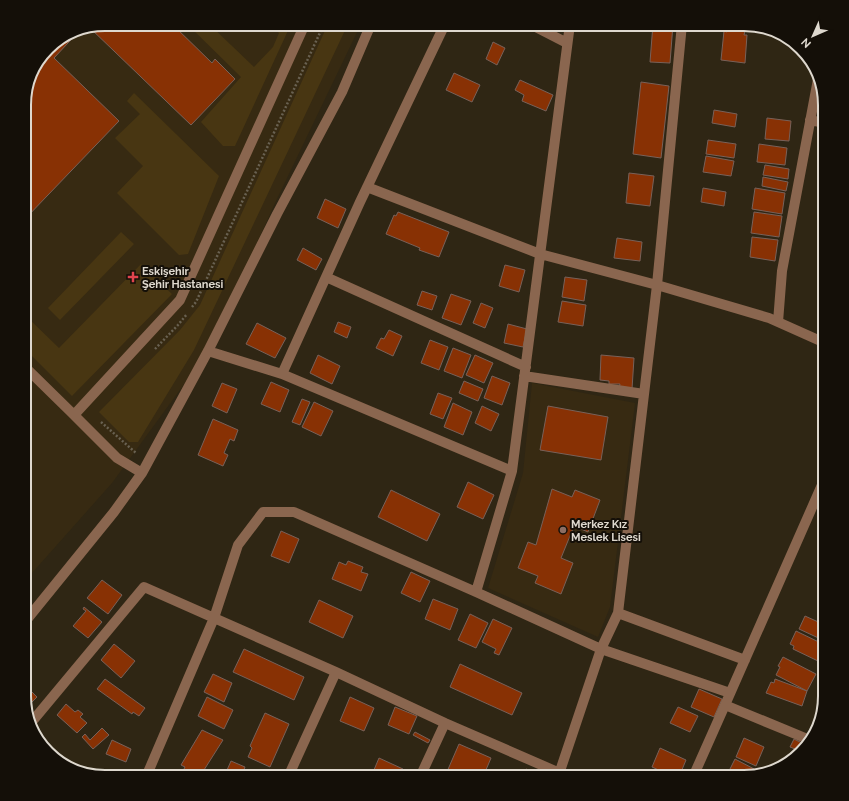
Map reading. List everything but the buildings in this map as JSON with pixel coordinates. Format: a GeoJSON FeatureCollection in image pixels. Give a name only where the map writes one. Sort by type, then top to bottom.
{"type":"FeatureCollection","features":[{"type":"Feature","properties":{"kind":"street"},"geometry":{"type":"LineString","coordinates":[[74,415],[180,300],[302,31]]}},
{"type":"Feature","properties":{"kind":"street"},"geometry":{"type":"LineString","coordinates":[[31,614],[114,512],[142,473],[208,351],[277,214],[342,92],[368,31]]}},
{"type":"Feature","properties":{"kind":"street"},"geometry":{"type":"LineString","coordinates":[[282,374],[367,188],[442,31]]}},
{"type":"Feature","properties":{"kind":"street"},"geometry":{"type":"LineString","coordinates":[[544,31],[567,43]]}},
{"type":"Feature","properties":{"kind":"street"},"geometry":{"type":"LineString","coordinates":[[476,592],[512,471],[569,31]]}},
{"type":"Feature","properties":{"kind":"street"},"geometry":{"type":"LineString","coordinates":[[560,770],[601,649],[618,612],[657,285],[681,31]]}},
{"type":"Feature","properties":{"kind":"street"},"geometry":{"type":"LineString","coordinates":[[778,322],[782,271],[816,88]]}},
{"type":"Feature","properties":{"kind":"street"},"geometry":{"type":"LineString","coordinates":[[810,120],[818,122]]}},
{"type":"Feature","properties":{"kind":"street"},"geometry":{"type":"LineString","coordinates":[[367,188],[540,254],[657,285],[769,318],[818,340]]}},
{"type":"Feature","properties":{"kind":"street"},"geometry":{"type":"LineString","coordinates":[[326,277],[525,372],[644,394]]}},
{"type":"Feature","properties":{"kind":"street"},"geometry":{"type":"LineString","coordinates":[[208,351],[282,374],[512,471]]}},
{"type":"Feature","properties":{"kind":"street"},"geometry":{"type":"LineString","coordinates":[[31,373],[117,458],[142,473]]}},
{"type":"Feature","properties":{"kind":"street"},"geometry":{"type":"LineString","coordinates":[[696,770],[818,494]]}},
{"type":"Feature","properties":{"kind":"street"},"geometry":{"type":"LineString","coordinates":[[149,770],[214,618],[238,545],[263,512],[294,512],[601,649],[730,693]]}},
{"type":"Feature","properties":{"kind":"street"},"geometry":{"type":"LineString","coordinates":[[35,718],[144,587],[336,672],[547,770]]}},
{"type":"Feature","properties":{"kind":"street"},"geometry":{"type":"LineString","coordinates":[[618,612],[745,660]]}},
{"type":"Feature","properties":{"kind":"street"},"geometry":{"type":"LineString","coordinates":[[291,770],[336,672]]}},
{"type":"Feature","properties":{"kind":"street"},"geometry":{"type":"LineString","coordinates":[[726,705],[805,738]]}},
{"type":"Feature","properties":{"kind":"street"},"geometry":{"type":"LineString","coordinates":[[423,770],[445,723]]}},
{"type":"Feature","properties":{"kind":"shaded area"},"geometry":{"type":"Polygon","coordinates":[[[194,31],[216,31],[254,67],[273,47],[279,33],[277,31],[288,31],[235,146],[223,146],[201,122],[241,77],[194,31]]]}},
{"type":"Feature","properties":{"kind":"shaded area"},"geometry":{"type":"Polygon","coordinates":[[[325,31],[345,31],[194,350],[138,442],[129,442],[99,412],[180,330],[200,305],[325,31]]]}},
{"type":"Feature","properties":{"kind":"shaded area","name":"Eskişehir Şehir Hastanesi"},"geometry":{"type":"Polygon","coordinates":[[[358,31],[275,203],[209,350],[112,483],[31,574],[31,100],[35,81],[43,64],[56,49],[64,43],[90,32],[358,31]]]}},
{"type":"Feature","properties":{"kind":"shaded area"},"geometry":{"type":"Polygon","coordinates":[[[134,93],[219,176],[188,254],[179,255],[117,193],[143,166],[115,138],[140,114],[127,101],[134,93]]]}},
{"type":"Feature","properties":{"kind":"shaded area"},"geometry":{"type":"Polygon","coordinates":[[[121,232],[134,244],[60,320],[48,308],[121,232]]]}},
{"type":"Feature","properties":{"kind":"shaded area"},"geometry":{"type":"Polygon","coordinates":[[[141,264],[172,294],[72,396],[31,355],[31,321],[59,348],[141,264]]]}},
{"type":"Feature","properties":{"kind":"shaded area","name":"Merkez Kız Meslek Lisesi"},"geometry":{"type":"Polygon","coordinates":[[[532,383],[635,403],[610,607],[598,637],[488,588],[523,473],[532,383]]]}},
{"type":"Feature","properties":{"kind":"place","name":"Eskişehir Şehir Hastanesi"},"geometry":{"type":"Point","coordinates":[133,277]}},
{"type":"Feature","properties":{"kind":"place","name":"Merkez Kız Meslek Lisesi"},"geometry":{"type":"Point","coordinates":[563,530]}}]}
